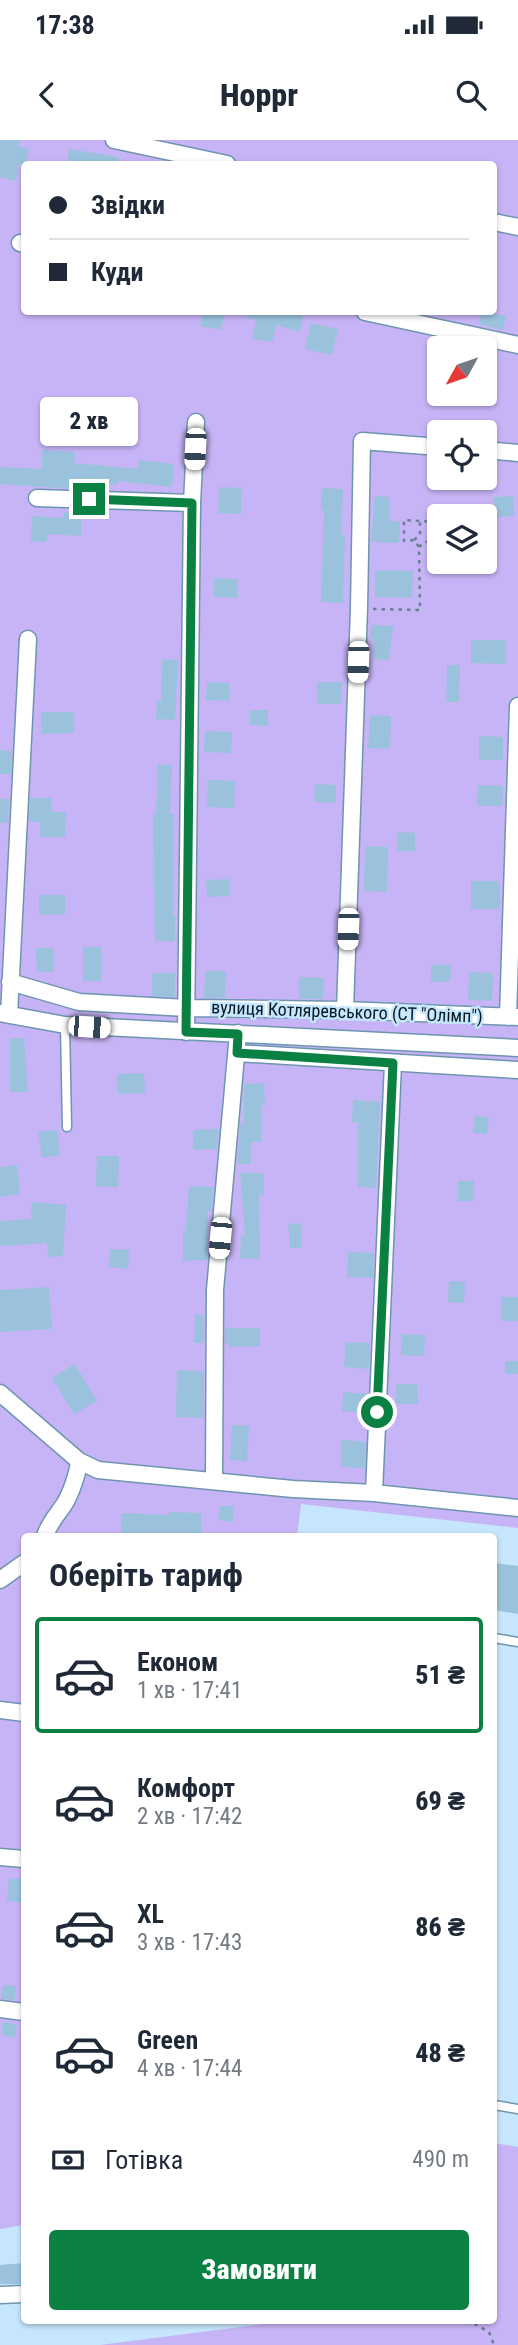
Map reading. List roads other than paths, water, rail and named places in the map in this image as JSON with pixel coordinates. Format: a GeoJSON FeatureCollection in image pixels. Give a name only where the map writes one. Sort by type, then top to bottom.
{"type":"FeatureCollection","features":[{"type":"Feature","properties":{"kind":"street"},"geometry":{"type":"LineString","coordinates":[[114,140],[214,161]]}},
{"type":"Feature","properties":{"kind":"street"},"geometry":{"type":"LineString","coordinates":[[497,223],[518,227]]}},
{"type":"Feature","properties":{"kind":"street"},"geometry":{"type":"LineString","coordinates":[[379,315],[518,345]]}},
{"type":"Feature","properties":{"kind":"street"},"geometry":{"type":"LineString","coordinates":[[186,1032],[192,503],[196,422]]}},
{"type":"Feature","properties":{"kind":"street"},"geometry":{"type":"LineString","coordinates":[[345,1010],[362,441],[427,446]]}},
{"type":"Feature","properties":{"kind":"street"},"geometry":{"type":"LineString","coordinates":[[497,451],[518,453]]}},
{"type":"Feature","properties":{"kind":"street"},"geometry":{"type":"LineString","coordinates":[[37,498],[192,503]]}},
{"type":"Feature","properties":{"kind":"street"},"geometry":{"type":"LineString","coordinates":[[28,639],[10,982],[4,1014],[65,1025],[518,1048]]}},
{"type":"Feature","properties":{"kind":"street"},"geometry":{"type":"LineString","coordinates":[[513,1017],[518,706]]}},
{"type":"Feature","properties":{"kind":"street","name":"вулиця Котляревського (СТ \"Олімп\")"},"geometry":{"type":"LineString","coordinates":[[10,982],[79,1002],[187,1008],[345,1010],[513,1017]]}},
{"type":"Feature","properties":{"kind":"street"},"geometry":{"type":"LineString","coordinates":[[214,1480],[215,1290],[238,1034]]}},
{"type":"Feature","properties":{"kind":"street"},"geometry":{"type":"LineString","coordinates":[[237,1053],[518,1070]]}},
{"type":"Feature","properties":{"kind":"street"},"geometry":{"type":"LineString","coordinates":[[374,1493],[393,1063]]}},
{"type":"Feature","properties":{"kind":"street"},"geometry":{"type":"LineString","coordinates":[[0,1393],[79,1461],[98,1471],[293,1489],[374,1493],[518,1508]]}},
{"type":"Feature","properties":{"kind":"street"},"geometry":{"type":"LineString","coordinates":[[46,1533],[67,1499],[78,1472],[79,1461]]}},
{"type":"Feature","properties":{"kind":"street"},"geometry":{"type":"LineString","coordinates":[[0,1580],[21,1565]]}},
{"type":"Feature","properties":{"kind":"street"},"geometry":{"type":"LineString","coordinates":[[0,1710],[21,1713]]}},
{"type":"Feature","properties":{"kind":"street"},"geometry":{"type":"LineString","coordinates":[[0,1857],[21,1859]]}},
{"type":"Feature","properties":{"kind":"street"},"geometry":{"type":"LineString","coordinates":[[0,2010],[21,2012]]}},
{"type":"Feature","properties":{"kind":"street"},"geometry":{"type":"LineString","coordinates":[[0,2295],[21,2294]]}},
{"type":"Feature","properties":{"kind":"lane"},"geometry":{"type":"LineString","coordinates":[[65,1025],[68,1127]]}},
{"type":"Feature","properties":{"kind":"lane"},"geometry":{"type":"LineString","coordinates":[[497,1638],[518,1642]]}},
{"type":"Feature","properties":{"kind":"lane"},"geometry":{"type":"LineString","coordinates":[[497,2106],[518,2109]]}}]}
